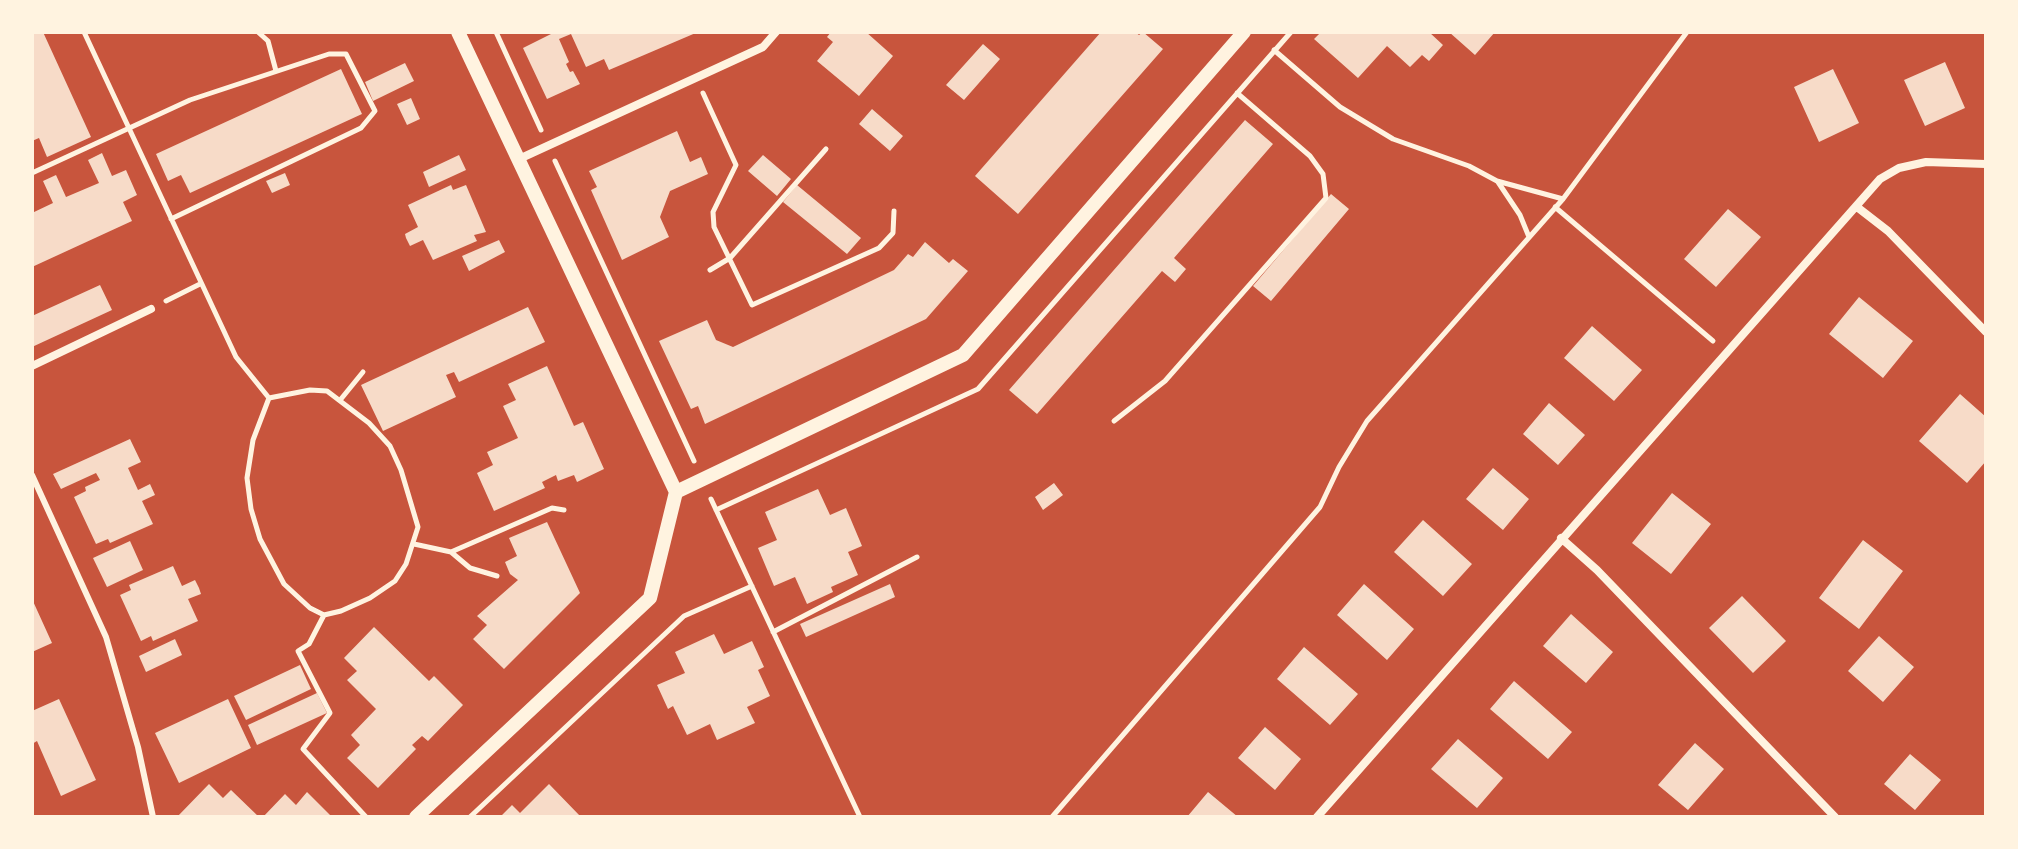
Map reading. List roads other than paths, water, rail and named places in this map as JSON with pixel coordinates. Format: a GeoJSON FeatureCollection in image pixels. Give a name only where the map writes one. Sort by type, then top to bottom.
{"type":"FeatureCollection","features":[{"type":"Feature","properties":{"kind":"street"},"geometry":{"type":"LineString","coordinates":[[416,817],[650,598],[676,492],[458,32]]}},
{"type":"Feature","properties":{"kind":"street"},"geometry":{"type":"LineString","coordinates":[[519,159],[763,47],[776,32]]}},
{"type":"Feature","properties":{"kind":"street"},"geometry":{"type":"LineString","coordinates":[[676,492],[963,355],[1244,32]]}},
{"type":"Feature","properties":{"kind":"street"},"geometry":{"type":"LineString","coordinates":[[1317,817],[1880,179],[1899,168],[1926,162],[1986,164]]}},
{"type":"Feature","properties":{"kind":"street"},"geometry":{"type":"LineString","coordinates":[[1857,207],[1888,231],[1986,332]]}},
{"type":"Feature","properties":{"kind":"street"},"geometry":{"type":"LineString","coordinates":[[32,366],[151,309]]}},
{"type":"Feature","properties":{"kind":"street"},"geometry":{"type":"LineString","coordinates":[[1561,538],[1597,570],[1835,817]]}},
{"type":"Feature","properties":{"kind":"lane"},"geometry":{"type":"LineString","coordinates":[[32,475],[106,637],[138,747],[153,817]]}}]}
